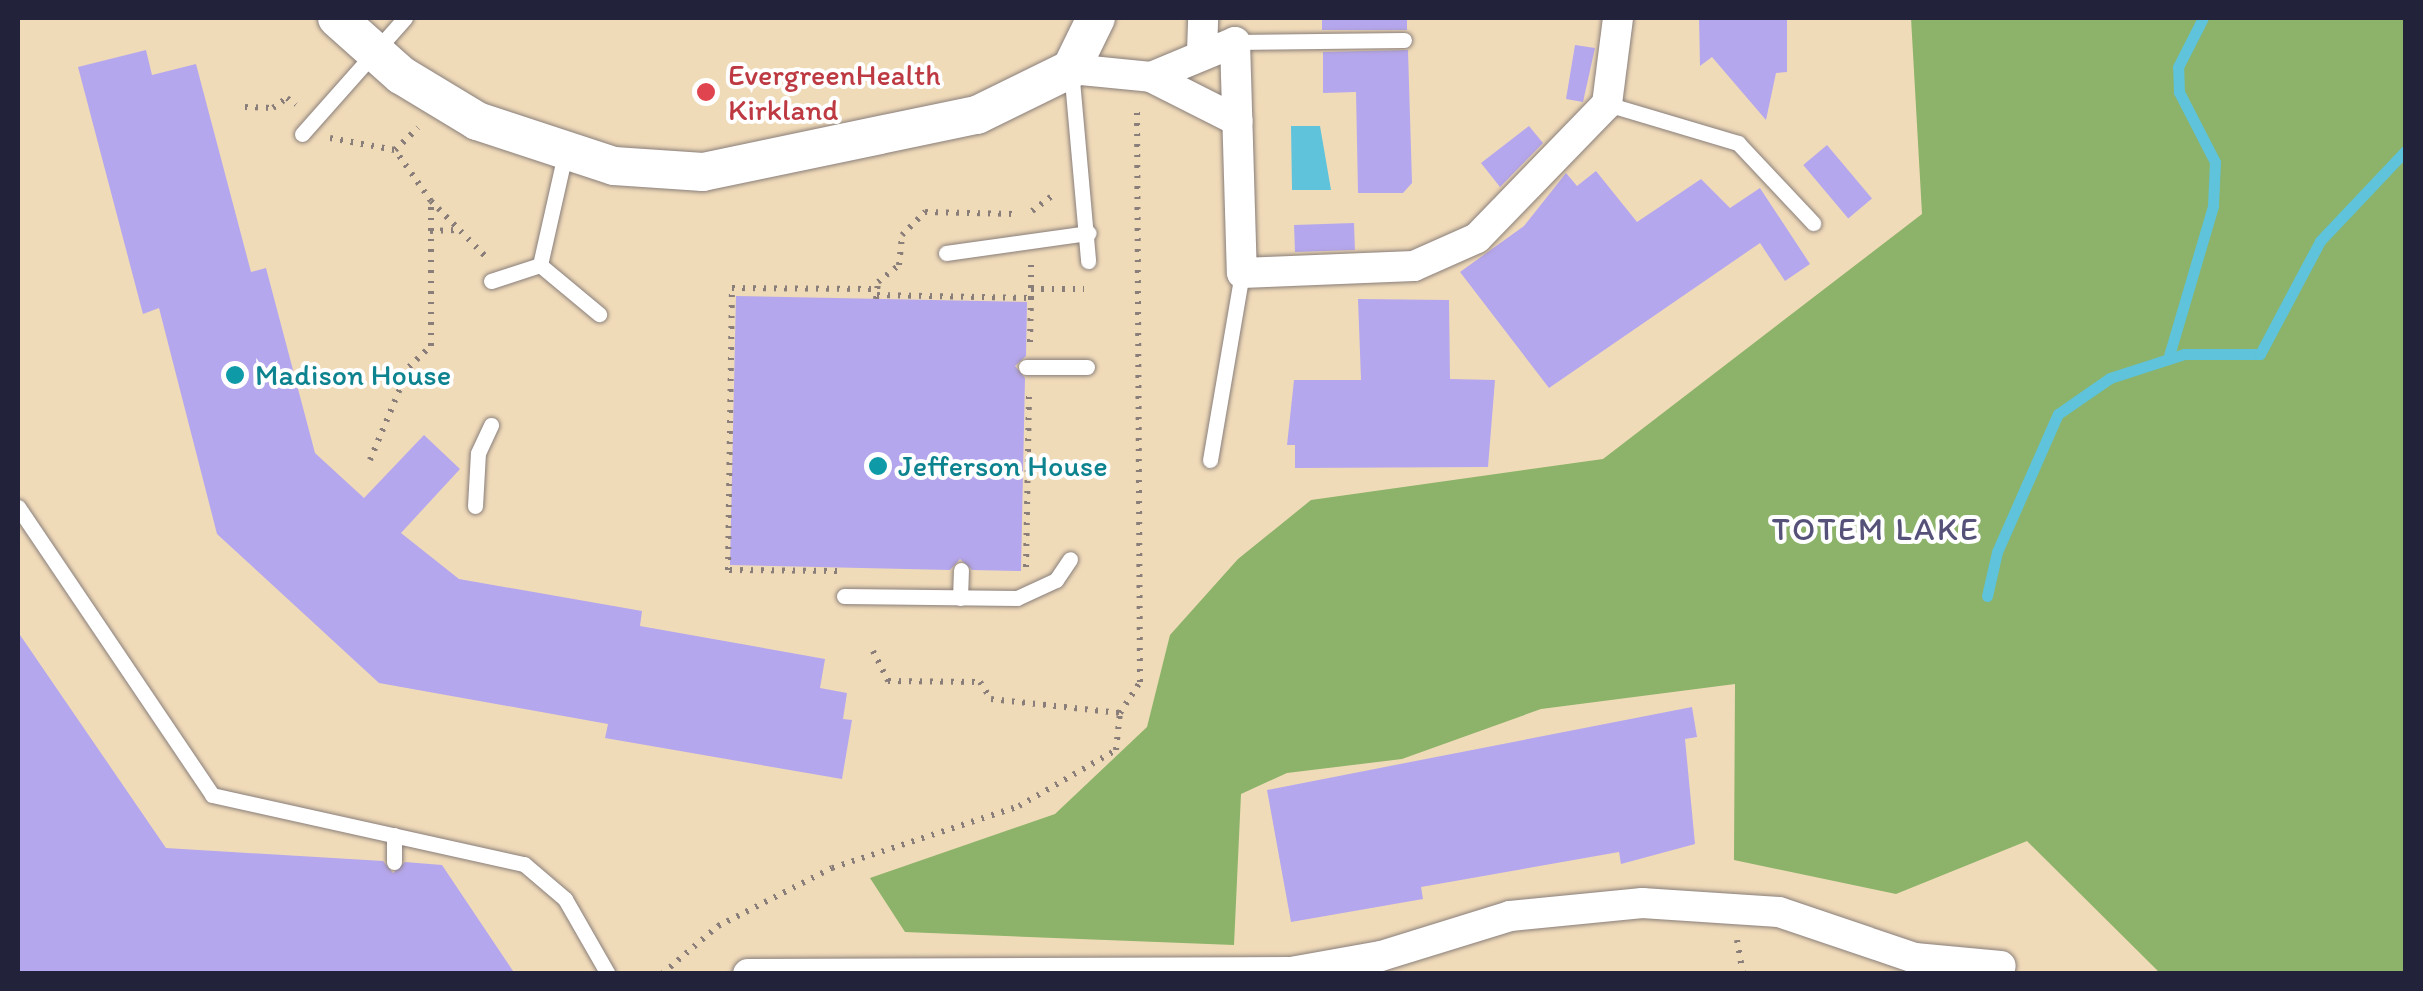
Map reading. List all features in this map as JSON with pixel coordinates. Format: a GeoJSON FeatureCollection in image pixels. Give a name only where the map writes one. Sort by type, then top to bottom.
{"type":"FeatureCollection","features":[{"type":"Feature","properties":{"kind":"street"},"geometry":{"type":"LineString","coordinates":[[337,18],[373,52],[477,121],[565,154],[656,170],[750,168],[977,115],[1071,69],[1151,77],[1238,121]]}},
{"type":"Feature","properties":{"kind":"street"},"geometry":{"type":"LineString","coordinates":[[1071,69],[1096,18]]}},
{"type":"Feature","properties":{"kind":"street"},"geometry":{"type":"LineString","coordinates":[[1202,52],[1203,18]]}},
{"type":"Feature","properties":{"kind":"street"},"geometry":{"type":"LineString","coordinates":[[1151,77],[1202,52],[1236,42],[1242,272],[1414,266],[1477,238],[1607,104],[1618,18]]}},
{"type":"Feature","properties":{"kind":"street"},"geometry":{"type":"LineString","coordinates":[[748,974],[1250,972],[1381,956],[1510,916],[1642,903],[1779,912],[1915,958],[2001,966]]}},
{"type":"Feature","properties":{"kind":"lane"},"geometry":{"type":"LineString","coordinates":[[302,134],[405,18]]}},
{"type":"Feature","properties":{"kind":"lane"},"geometry":{"type":"LineString","coordinates":[[1236,42],[1404,40]]}},
{"type":"Feature","properties":{"kind":"lane"},"geometry":{"type":"LineString","coordinates":[[1071,69],[1089,232],[1088,262]]}},
{"type":"Feature","properties":{"kind":"lane"},"geometry":{"type":"LineString","coordinates":[[1607,104],[1738,143],[1813,223]]}},
{"type":"Feature","properties":{"kind":"lane"},"geometry":{"type":"LineString","coordinates":[[540,265],[565,154]]}},
{"type":"Feature","properties":{"kind":"lane"},"geometry":{"type":"LineString","coordinates":[[946,254],[1089,232]]}},
{"type":"Feature","properties":{"kind":"lane"},"geometry":{"type":"LineString","coordinates":[[491,280],[540,265]]}},
{"type":"Feature","properties":{"kind":"lane"},"geometry":{"type":"LineString","coordinates":[[540,265],[598,314]]}},
{"type":"Feature","properties":{"kind":"lane"},"geometry":{"type":"LineString","coordinates":[[1210,460],[1242,272]]}},
{"type":"Feature","properties":{"kind":"lane"},"geometry":{"type":"LineString","coordinates":[[1027,367],[1086,367]]}},
{"type":"Feature","properties":{"kind":"lane"},"geometry":{"type":"LineString","coordinates":[[475,506],[478,453],[491,425]]}},
{"type":"Feature","properties":{"kind":"lane"},"geometry":{"type":"LineString","coordinates":[[18,507],[212,795],[524,864],[564,899],[608,974]]}},
{"type":"Feature","properties":{"kind":"lane"},"geometry":{"type":"LineString","coordinates":[[844,596],[960,598],[1038,593],[1070,559]]}},
{"type":"Feature","properties":{"kind":"lane"},"geometry":{"type":"LineString","coordinates":[[960,571],[960,598]]}},
{"type":"Feature","properties":{"kind":"lane"},"geometry":{"type":"LineString","coordinates":[[394,835],[394,862]]}},
{"type":"Feature","properties":{"kind":"path"},"geometry":{"type":"LineString","coordinates":[[662,974],[718,926],[832,868],[1020,806],[1116,750],[1120,713],[1140,682],[1137,108]]}},
{"type":"Feature","properties":{"kind":"path"},"geometry":{"type":"LineString","coordinates":[[409,122],[419,129],[395,150],[457,230],[485,254]]}},
{"type":"Feature","properties":{"kind":"path"},"geometry":{"type":"LineString","coordinates":[[877,294],[902,266],[902,235],[925,212],[1026,213],[1050,203],[1058,184]]}},
{"type":"Feature","properties":{"kind":"path"},"geometry":{"type":"LineString","coordinates":[[370,460],[409,366],[431,346],[432,201]]}},
{"type":"Feature","properties":{"kind":"path"},"geometry":{"type":"LineString","coordinates":[[429,231],[457,230]]}},
{"type":"Feature","properties":{"kind":"path"},"geometry":{"type":"LineString","coordinates":[[960,571],[1026,570],[1030,259]]}},
{"type":"Feature","properties":{"kind":"path"},"geometry":{"type":"LineString","coordinates":[[844,571],[728,570],[732,288],[1030,298]]}},
{"type":"Feature","properties":{"kind":"path"},"geometry":{"type":"LineString","coordinates":[[1030,288],[1088,288]]}},
{"type":"Feature","properties":{"kind":"path"},"geometry":{"type":"LineString","coordinates":[[873,651],[888,680],[980,682],[991,699],[1120,713]]}},
{"type":"Feature","properties":{"kind":"green space"},"geometry":{"type":"Polygon","coordinates":[[[1911,18],[2405,18],[2405,973],[2160,973],[2027,841],[1896,894],[1734,860],[1735,684],[1541,709],[1402,759],[1287,773],[1241,794],[1234,945],[905,932],[870,878],[1055,814],[1147,727],[1170,635],[1238,559],[1311,500],[1603,459],[1922,214],[1911,18]]]}},
{"type":"Feature","properties":{"kind":"water"},"geometry":{"type":"Polygon","coordinates":[[[1291,126],[1320,126],[1331,190],[1292,190],[1291,126]]]}},
{"type":"Feature","properties":{"kind":"building"},"geometry":{"type":"Polygon","coordinates":[[[1322,18],[1407,18],[1407,30],[1322,30],[1322,18]]]}},
{"type":"Feature","properties":{"kind":"building"},"geometry":{"type":"Polygon","coordinates":[[[1699,18],[1787,18],[1787,72],[1776,73],[1766,120],[1712,57],[1700,66],[1699,18]]]}},
{"type":"Feature","properties":{"kind":"building"},"geometry":{"type":"Polygon","coordinates":[[[1575,45],[1595,48],[1583,102],[1566,99],[1575,45]]]}},
{"type":"Feature","properties":{"kind":"building","name":"Madison House"},"geometry":{"type":"Polygon","coordinates":[[[146,50],[152,75],[196,64],[251,272],[266,268],[315,453],[364,498],[424,435],[460,469],[401,533],[459,579],[642,611],[640,626],[825,659],[820,688],[847,693],[843,719],[852,720],[842,779],[605,738],[608,724],[379,683],[217,534],[159,308],[143,314],[78,67],[146,50]]]}},
{"type":"Feature","properties":{"kind":"building"},"geometry":{"type":"Polygon","coordinates":[[[1408,50],[1412,183],[1403,193],[1358,193],[1356,92],[1323,93],[1323,52],[1408,50]]]}},
{"type":"Feature","properties":{"kind":"building"},"geometry":{"type":"Polygon","coordinates":[[[1529,126],[1543,143],[1500,187],[1481,163],[1529,126]]]}},
{"type":"Feature","properties":{"kind":"building"},"geometry":{"type":"Polygon","coordinates":[[[1827,145],[1872,199],[1848,219],[1803,165],[1827,145]]]}},
{"type":"Feature","properties":{"kind":"building"},"geometry":{"type":"Polygon","coordinates":[[[1596,171],[1637,222],[1701,179],[1730,208],[1760,188],[1810,264],[1785,281],[1760,243],[1549,388],[1460,272],[1524,226],[1566,173],[1577,186],[1596,171]]]}},
{"type":"Feature","properties":{"kind":"building"},"geometry":{"type":"Polygon","coordinates":[[[1354,223],[1355,250],[1295,252],[1294,225],[1354,223]]]}},
{"type":"Feature","properties":{"kind":"building","name":"Jefferson House"},"geometry":{"type":"Polygon","coordinates":[[[736,296],[1027,302],[1026,356],[1015,366],[1025,378],[1021,571],[972,570],[960,559],[950,570],[730,565],[736,296]]]}},
{"type":"Feature","properties":{"kind":"building"},"geometry":{"type":"Polygon","coordinates":[[[1358,299],[1449,300],[1450,379],[1495,380],[1488,467],[1295,468],[1295,445],[1287,445],[1294,380],[1361,380],[1358,299]]]}},
{"type":"Feature","properties":{"kind":"building"},"geometry":{"type":"Polygon","coordinates":[[[18,632],[166,848],[383,861],[393,873],[405,862],[442,865],[515,974],[18,974],[18,632]]]}},
{"type":"Feature","properties":{"kind":"building"},"geometry":{"type":"Polygon","coordinates":[[[1692,707],[1697,737],[1685,739],[1695,844],[1621,864],[1619,852],[1421,887],[1423,899],[1291,922],[1267,790],[1692,707]]]}},
{"type":"Feature","properties":{"kind":"waterway"},"geometry":{"type":"LineString","coordinates":[[2168,359],[2213,206],[2215,162],[2179,92],[2178,67],[2203,18]]}},
{"type":"Feature","properties":{"kind":"waterway"},"geometry":{"type":"LineString","coordinates":[[1987,596],[1997,552],[2058,414],[2110,378],[2184,354],[2260,354],[2320,241],[2406,150]]}},
{"type":"Feature","properties":{"kind":"place","name":"EvergreenHealth Kirkland"},"geometry":{"type":"Point","coordinates":[706,92]}},
{"type":"Feature","properties":{"kind":"place","name":"Madison House"},"geometry":{"type":"Point","coordinates":[235,375]}},
{"type":"Feature","properties":{"kind":"place","name":"Jefferson House"},"geometry":{"type":"Point","coordinates":[878,466]}},
{"type":"Feature","properties":{"kind":"district","name":"TOTEM LAKE"},"geometry":{"type":"Point","coordinates":[1876,529]}}]}
